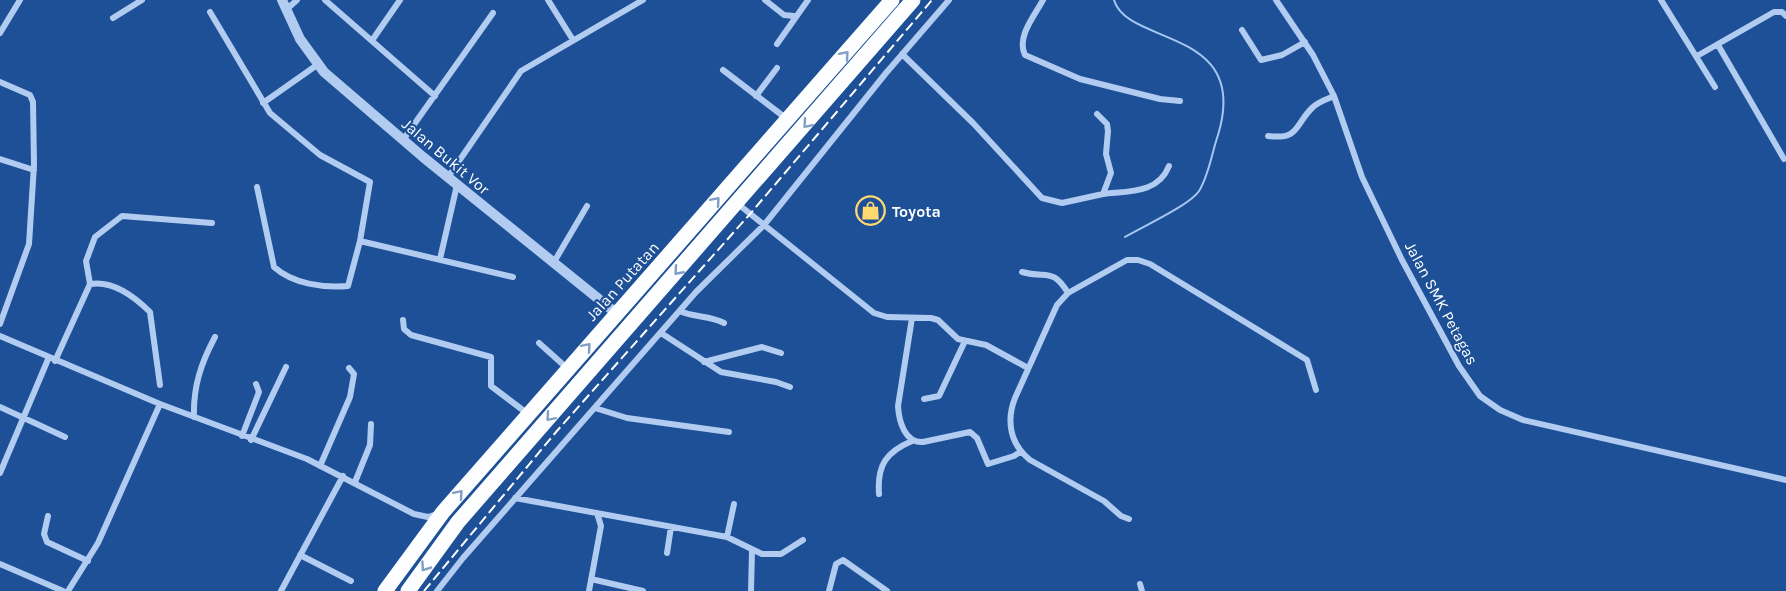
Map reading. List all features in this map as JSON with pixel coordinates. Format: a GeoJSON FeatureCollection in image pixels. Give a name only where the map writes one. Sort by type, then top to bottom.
{"type":"FeatureCollection","features":[{"type":"Feature","properties":{"kind":"highway","name":"Jalan Putatan"},"geometry":{"type":"LineString","coordinates":[[386,591],[421,539],[443,512],[892,0]]}},
{"type":"Feature","properties":{"kind":"highway"},"geometry":{"type":"LineString","coordinates":[[394,578],[409,590],[459,522],[625,330],[738,204],[913,0]]}},
{"type":"Feature","properties":{"kind":"highway"},"geometry":{"type":"LineString","coordinates":[[750,163],[764,174]]}},
{"type":"Feature","properties":{"kind":"highway"},"geometry":{"type":"LineString","coordinates":[[614,316],[625,330]]}},
{"type":"Feature","properties":{"kind":"street"},"geometry":{"type":"LineString","coordinates":[[0,33],[20,0]]}},
{"type":"Feature","properties":{"kind":"street"},"geometry":{"type":"LineString","coordinates":[[113,18],[142,0]]}},
{"type":"Feature","properties":{"kind":"street"},"geometry":{"type":"LineString","coordinates":[[284,5],[297,0]]}},
{"type":"Feature","properties":{"kind":"street"},"geometry":{"type":"LineString","coordinates":[[325,0],[373,39],[435,96]]}},
{"type":"Feature","properties":{"kind":"street"},"geometry":{"type":"LineString","coordinates":[[373,39],[400,0]]}},
{"type":"Feature","properties":{"kind":"street"},"geometry":{"type":"LineString","coordinates":[[548,0],[573,40]]}},
{"type":"Feature","properties":{"kind":"street"},"geometry":{"type":"LineString","coordinates":[[448,177],[521,71],[643,0]]}},
{"type":"Feature","properties":{"kind":"street"},"geometry":{"type":"LineString","coordinates":[[765,0],[784,15],[794,16]]}},
{"type":"Feature","properties":{"kind":"street"},"geometry":{"type":"LineString","coordinates":[[777,44],[794,16],[808,0]]}},
{"type":"Feature","properties":{"kind":"street"},"geometry":{"type":"LineString","coordinates":[[438,591],[515,498],[680,310],[716,271],[764,225],[902,54],[949,0]]}},
{"type":"Feature","properties":{"kind":"street"},"geometry":{"type":"LineString","coordinates":[[1043,0],[1024,37],[1022,50],[1025,55],[1080,79],[1160,99],[1180,101]]}},
{"type":"Feature","properties":{"kind":"street"},"geometry":{"type":"LineString","coordinates":[[1660,0],[1715,87]]}},
{"type":"Feature","properties":{"kind":"street","name":"Jalan SMK Petagas"},"geometry":{"type":"LineString","coordinates":[[1279,1],[1305,42],[1334,96],[1362,177],[1402,260],[1459,366],[1480,396],[1500,410],[1523,420],[1786,480]]}},
{"type":"Feature","properties":{"kind":"street","name":"Jalan Bukit Vor"},"geometry":{"type":"LineString","coordinates":[[284,5],[317,65],[457,185],[554,262],[614,316]]}},
{"type":"Feature","properties":{"kind":"street"},"geometry":{"type":"LineString","coordinates":[[210,12],[263,103],[275,119],[298,140],[327,160],[370,182],[360,241],[348,286],[335,287],[294,280],[274,267],[257,187]]}},
{"type":"Feature","properties":{"kind":"street"},"geometry":{"type":"LineString","coordinates":[[1697,56],[1774,12],[1782,12],[1786,16]]}},
{"type":"Feature","properties":{"kind":"street"},"geometry":{"type":"LineString","coordinates":[[403,140],[494,13]]}},
{"type":"Feature","properties":{"kind":"street"},"geometry":{"type":"LineString","coordinates":[[1242,30],[1261,60],[1282,55],[1305,42]]}},
{"type":"Feature","properties":{"kind":"street"},"geometry":{"type":"LineString","coordinates":[[1718,45],[1784,159]]}},
{"type":"Feature","properties":{"kind":"street"},"geometry":{"type":"LineString","coordinates":[[902,54],[973,123],[1042,198],[1062,202],[1151,187],[1162,180],[1169,166]]}},
{"type":"Feature","properties":{"kind":"street"},"geometry":{"type":"LineString","coordinates":[[263,103],[317,65]]}},
{"type":"Feature","properties":{"kind":"street"},"geometry":{"type":"LineString","coordinates":[[756,96],[777,68]]}},
{"type":"Feature","properties":{"kind":"street"},"geometry":{"type":"LineString","coordinates":[[723,70],[788,120]]}},
{"type":"Feature","properties":{"kind":"street"},"geometry":{"type":"LineString","coordinates":[[0,82],[30,95],[33,102],[34,170],[30,244],[0,324]]}},
{"type":"Feature","properties":{"kind":"street"},"geometry":{"type":"LineString","coordinates":[[1268,136],[1287,137],[1294,134],[1315,105],[1334,96]]}},
{"type":"Feature","properties":{"kind":"street"},"geometry":{"type":"LineString","coordinates":[[1097,114],[1107,124],[1108,131],[1106,154],[1111,173],[1103,194]]}},
{"type":"Feature","properties":{"kind":"street"},"geometry":{"type":"LineString","coordinates":[[0,159],[34,170]]}},
{"type":"Feature","properties":{"kind":"street"},"geometry":{"type":"LineString","coordinates":[[440,259],[457,185]]}},
{"type":"Feature","properties":{"kind":"street"},"geometry":{"type":"LineString","coordinates":[[738,204],[874,312],[887,317],[925,317],[938,320],[949,333],[965,341],[986,345],[1028,368]]}},
{"type":"Feature","properties":{"kind":"street"},"geometry":{"type":"LineString","coordinates":[[554,262],[587,206]]}},
{"type":"Feature","properties":{"kind":"street"},"geometry":{"type":"LineString","coordinates":[[0,473],[23,417],[90,284],[87,261],[95,237],[122,216],[212,223]]}},
{"type":"Feature","properties":{"kind":"street"},"geometry":{"type":"LineString","coordinates":[[360,241],[513,277]]}},
{"type":"Feature","properties":{"kind":"street"},"geometry":{"type":"LineString","coordinates":[[1129,519],[1121,516],[1104,501],[1037,465],[1020,452],[1011,430],[1010,414],[1028,368],[1057,305],[1068,293],[1127,260],[1138,260],[1150,264],[1307,360],[1316,390]]}},
{"type":"Feature","properties":{"kind":"street"},"geometry":{"type":"LineString","coordinates":[[1022,272],[1051,274],[1058,278],[1068,293]]}},
{"type":"Feature","properties":{"kind":"street"},"geometry":{"type":"LineString","coordinates":[[90,284],[101,282],[115,286],[150,312],[160,385]]}},
{"type":"Feature","properties":{"kind":"street"},"geometry":{"type":"LineString","coordinates":[[680,310],[694,316],[707,315],[724,323]]}},
{"type":"Feature","properties":{"kind":"street"},"geometry":{"type":"LineString","coordinates":[[912,318],[898,406],[905,432],[912,441]]}},
{"type":"Feature","properties":{"kind":"street"},"geometry":{"type":"LineString","coordinates":[[403,320],[404,329],[411,335],[491,357],[491,386],[529,414]]}},
{"type":"Feature","properties":{"kind":"street"},"geometry":{"type":"LineString","coordinates":[[661,333],[704,362],[729,375],[776,382],[790,387]]}},
{"type":"Feature","properties":{"kind":"street"},"geometry":{"type":"LineString","coordinates":[[0,336],[160,404],[320,466],[414,514],[428,516],[443,512]]}},
{"type":"Feature","properties":{"kind":"street"},"geometry":{"type":"LineString","coordinates":[[194,417],[195,392],[203,360],[215,337]]}},
{"type":"Feature","properties":{"kind":"street"},"geometry":{"type":"LineString","coordinates":[[924,399],[939,396],[965,341]]}},
{"type":"Feature","properties":{"kind":"street"},"geometry":{"type":"LineString","coordinates":[[539,343],[568,369]]}},
{"type":"Feature","properties":{"kind":"street"},"geometry":{"type":"LineString","coordinates":[[704,362],[762,347],[781,353]]}},
{"type":"Feature","properties":{"kind":"street"},"geometry":{"type":"LineString","coordinates":[[251,440],[286,367]]}},
{"type":"Feature","properties":{"kind":"street"},"geometry":{"type":"LineString","coordinates":[[320,466],[350,397],[354,374],[349,368]]}},
{"type":"Feature","properties":{"kind":"street"},"geometry":{"type":"LineString","coordinates":[[242,436],[259,392],[256,384]]}},
{"type":"Feature","properties":{"kind":"street"},"geometry":{"type":"LineString","coordinates":[[0,564],[66,591],[88,561],[114,509],[160,404]]}},
{"type":"Feature","properties":{"kind":"street"},"geometry":{"type":"LineString","coordinates":[[0,407],[65,437]]}},
{"type":"Feature","properties":{"kind":"street"},"geometry":{"type":"LineString","coordinates":[[595,408],[627,418],[729,432]]}},
{"type":"Feature","properties":{"kind":"street"},"geometry":{"type":"LineString","coordinates":[[355,482],[370,445],[371,424]]}},
{"type":"Feature","properties":{"kind":"street"},"geometry":{"type":"LineString","coordinates":[[879,494],[879,471],[884,459],[912,441],[924,442],[970,432],[977,438],[988,464],[1020,452]]}},
{"type":"Feature","properties":{"kind":"street"},"geometry":{"type":"LineString","coordinates":[[281,591],[343,476]]}},
{"type":"Feature","properties":{"kind":"street"},"geometry":{"type":"LineString","coordinates":[[515,498],[727,537],[752,551],[781,555],[803,540]]}},
{"type":"Feature","properties":{"kind":"street"},"geometry":{"type":"LineString","coordinates":[[727,537],[734,504]]}},
{"type":"Feature","properties":{"kind":"street"},"geometry":{"type":"LineString","coordinates":[[589,591],[602,526],[597,513]]}},
{"type":"Feature","properties":{"kind":"street"},"geometry":{"type":"LineString","coordinates":[[414,514],[424,526],[421,539]]}},
{"type":"Feature","properties":{"kind":"street"},"geometry":{"type":"LineString","coordinates":[[48,516],[44,534],[46,542],[88,561]]}},
{"type":"Feature","properties":{"kind":"street"},"geometry":{"type":"LineString","coordinates":[[667,553],[671,527]]}},
{"type":"Feature","properties":{"kind":"street"},"geometry":{"type":"LineString","coordinates":[[751,591],[752,551]]}},
{"type":"Feature","properties":{"kind":"street"},"geometry":{"type":"LineString","coordinates":[[300,555],[351,581]]}},
{"type":"Feature","properties":{"kind":"street"},"geometry":{"type":"LineString","coordinates":[[829,591],[836,564],[843,560],[887,591]]}},
{"type":"Feature","properties":{"kind":"street"},"geometry":{"type":"LineString","coordinates":[[591,579],[643,591]]}},
{"type":"Feature","properties":{"kind":"street"},"geometry":{"type":"LineString","coordinates":[[1140,584],[1142,591]]}},
{"type":"Feature","properties":{"kind":"waterway"},"geometry":{"type":"LineString","coordinates":[[1114,0],[1124,15],[1140,25],[1183,44],[1203,57],[1218,75],[1224,100],[1218,135],[1208,171],[1199,191],[1186,203],[1125,237]]}},
{"type":"Feature","properties":{"kind":"railway"},"geometry":{"type":"LineString","coordinates":[[424,591],[556,432],[750,214],[932,0]]}},
{"type":"Feature","properties":{"kind":"place","name":"Toyota"},"geometry":{"type":"Point","coordinates":[871,211]}}]}
